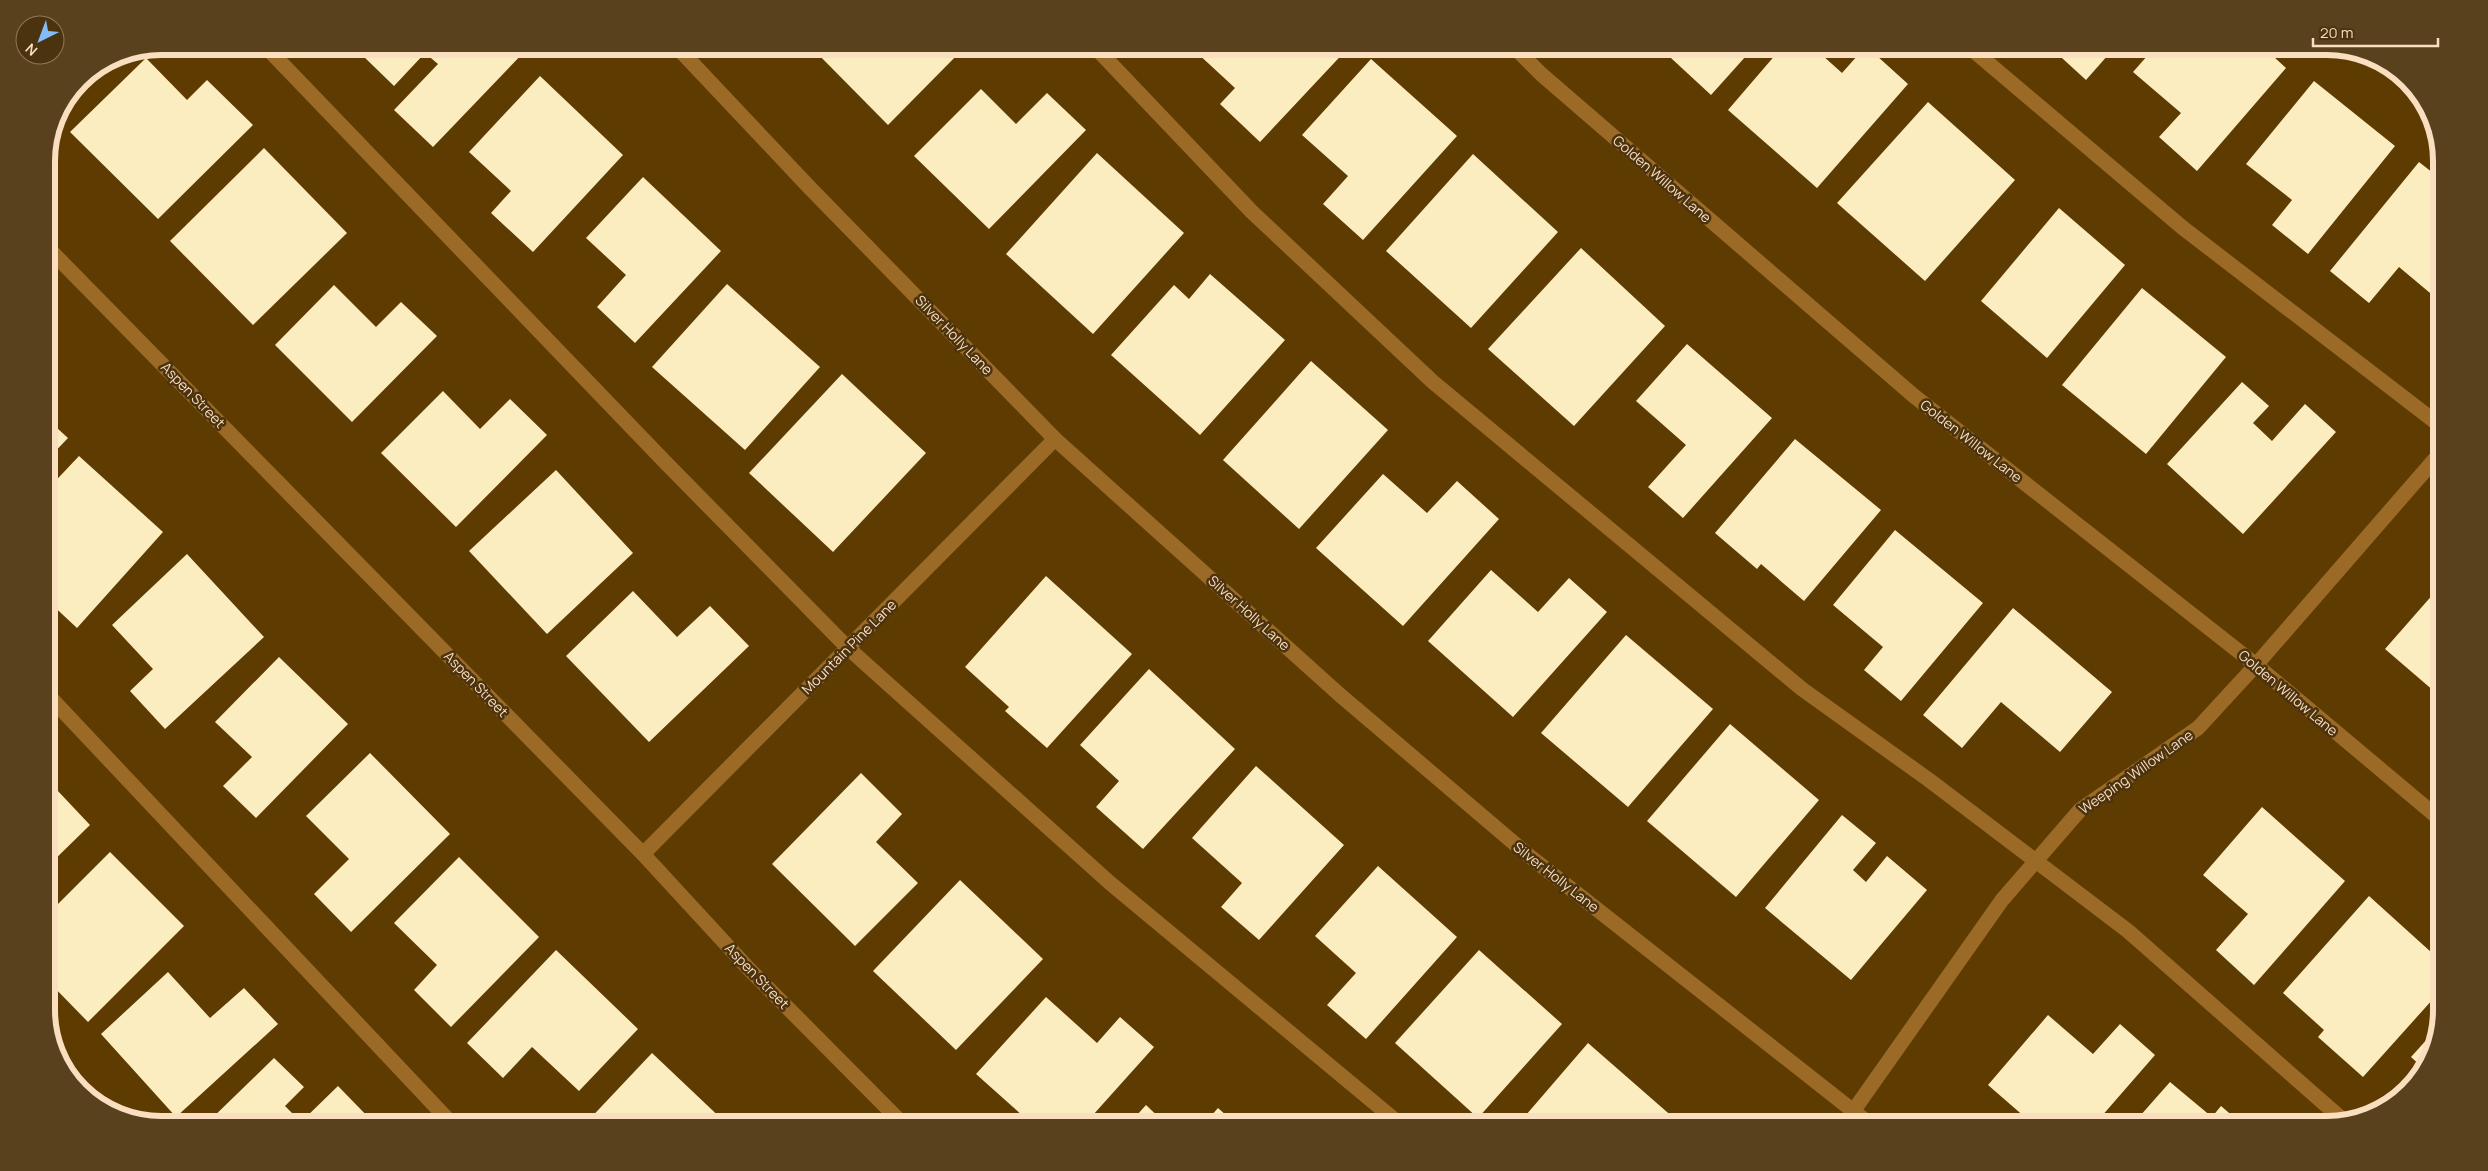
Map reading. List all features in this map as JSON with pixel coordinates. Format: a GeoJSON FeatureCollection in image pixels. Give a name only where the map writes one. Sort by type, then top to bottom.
{"type":"FeatureCollection","features":[{"type":"Feature","properties":{"kind":"street"},"geometry":{"type":"LineString","coordinates":[[274,55],[665,462],[848,648],[1110,883],[1390,1116]]}},
{"type":"Feature","properties":{"kind":"street","name":"Silver Holly Lane"},"geometry":{"type":"LineString","coordinates":[[685,55],[1055,439],[1340,695],[1528,855],[1861,1116]]}},
{"type":"Feature","properties":{"kind":"street"},"geometry":{"type":"LineString","coordinates":[[1103,55],[1252,212],[1433,382],[1802,689],[1929,780],[2128,931],[2338,1115]]}},
{"type":"Feature","properties":{"kind":"street","name":"Golden Willow Lane"},"geometry":{"type":"LineString","coordinates":[[1522,55],[1548,81],[1914,396],[2256,665],[2433,814]]}},
{"type":"Feature","properties":{"kind":"street"},"geometry":{"type":"LineString","coordinates":[[1979,55],[2183,228],[2433,420]]}},
{"type":"Feature","properties":{"kind":"street","name":"Aspen Street"},"geometry":{"type":"LineString","coordinates":[[55,255],[643,854],[748,968],[895,1116]]}},
{"type":"Feature","properties":{"kind":"street","name":"Mountain Pine Lane"},"geometry":{"type":"LineString","coordinates":[[643,854],[1055,439]]}},
{"type":"Feature","properties":{"kind":"street","name":"Weeping Willow Lane"},"geometry":{"type":"LineString","coordinates":[[1854,1110],[2002,900],[2080,810],[2198,728],[2256,665],[2433,461]]}},
{"type":"Feature","properties":{"kind":"street"},"geometry":{"type":"LineString","coordinates":[[55,704],[445,1116]]}},
{"type":"Feature","properties":{"kind":"building"},"geometry":{"type":"Polygon","coordinates":[[[362,55],[423,55],[394,86],[362,55]]]}},
{"type":"Feature","properties":{"kind":"building"},"geometry":{"type":"Polygon","coordinates":[[[427,55],[521,55],[433,147],[394,110],[438,64],[427,55]]]}},
{"type":"Feature","properties":{"kind":"building"},"geometry":{"type":"Polygon","coordinates":[[[819,55],[957,55],[888,125],[819,55]]]}},
{"type":"Feature","properties":{"kind":"building"},"geometry":{"type":"Polygon","coordinates":[[[1199,55],[1342,55],[1260,142],[1220,104],[1235,88],[1199,55]]]}},
{"type":"Feature","properties":{"kind":"building"},"geometry":{"type":"Polygon","coordinates":[[[1668,55],[1747,55],[1711,95],[1668,55]]]}},
{"type":"Feature","properties":{"kind":"building"},"geometry":{"type":"Polygon","coordinates":[[[1775,55],[1822,55],[1842,73],[1858,55],[1876,55],[1908,84],[1817,188],[1728,110],[1775,55]]]}},
{"type":"Feature","properties":{"kind":"building"},"geometry":{"type":"Polygon","coordinates":[[[2059,55],[2108,55],[2086,80],[2059,55]]]}},
{"type":"Feature","properties":{"kind":"building"},"geometry":{"type":"Polygon","coordinates":[[[2148,55],[2272,55],[2286,68],[2197,171],[2159,137],[2181,113],[2133,72],[2148,55]]]}},
{"type":"Feature","properties":{"kind":"building"},"geometry":{"type":"Polygon","coordinates":[[[146,58],[187,100],[207,80],[253,125],[158,219],[70,132],[146,58]]]}},
{"type":"Feature","properties":{"kind":"building"},"geometry":{"type":"Polygon","coordinates":[[[1371,59],[1457,136],[1363,240],[1323,204],[1348,176],[1302,135],[1371,59]]]}},
{"type":"Feature","properties":{"kind":"building"},"geometry":{"type":"Polygon","coordinates":[[[106,71],[72,103],[91,81],[106,71]]]}},
{"type":"Feature","properties":{"kind":"building"},"geometry":{"type":"Polygon","coordinates":[[[540,76],[623,155],[533,252],[491,213],[511,191],[469,152],[540,76]]]}},
{"type":"Feature","properties":{"kind":"building"},"geometry":{"type":"Polygon","coordinates":[[[2314,81],[2395,146],[2308,254],[2272,225],[2292,200],[2246,164],[2314,81]]]}},
{"type":"Feature","properties":{"kind":"building"},"geometry":{"type":"Polygon","coordinates":[[[981,89],[1016,124],[1047,93],[1086,130],[989,229],[914,156],[981,89]]]}},
{"type":"Feature","properties":{"kind":"building"},"geometry":{"type":"Polygon","coordinates":[[[1928,102],[2015,180],[1925,281],[1837,203],[1928,102]]]}},
{"type":"Feature","properties":{"kind":"building"},"geometry":{"type":"Polygon","coordinates":[[[264,148],[347,233],[253,325],[170,241],[264,148]]]}},
{"type":"Feature","properties":{"kind":"building"},"geometry":{"type":"Polygon","coordinates":[[[1097,153],[1184,233],[1093,334],[1006,254],[1097,153]]]}},
{"type":"Feature","properties":{"kind":"building"},"geometry":{"type":"Polygon","coordinates":[[[1473,154],[1558,232],[1471,328],[1386,251],[1473,154]]]}},
{"type":"Feature","properties":{"kind":"building"},"geometry":{"type":"Polygon","coordinates":[[[2419,162],[2433,173],[2433,295],[2399,267],[2369,303],[2330,271],[2419,162]]]}},
{"type":"Feature","properties":{"kind":"building"},"geometry":{"type":"Polygon","coordinates":[[[643,177],[721,251],[635,343],[597,307],[626,275],[586,238],[643,177]]]}},
{"type":"Feature","properties":{"kind":"building"},"geometry":{"type":"Polygon","coordinates":[[[2059,208],[2125,265],[2047,358],[1981,301],[2059,208]]]}},
{"type":"Feature","properties":{"kind":"building"},"geometry":{"type":"Polygon","coordinates":[[[1581,248],[1665,326],[1574,426],[1488,349],[1581,248]]]}},
{"type":"Feature","properties":{"kind":"building"},"geometry":{"type":"Polygon","coordinates":[[[1210,274],[1285,340],[1200,435],[1111,355],[1174,285],[1189,299],[1210,274]]]}},
{"type":"Feature","properties":{"kind":"building"},"geometry":{"type":"Polygon","coordinates":[[[727,284],[820,367],[745,450],[652,367],[727,284]]]}},
{"type":"Feature","properties":{"kind":"building"},"geometry":{"type":"Polygon","coordinates":[[[334,285],[376,327],[401,302],[437,336],[352,422],[275,345],[334,285]]]}},
{"type":"Feature","properties":{"kind":"building"},"geometry":{"type":"Polygon","coordinates":[[[2142,288],[2226,357],[2146,454],[2062,385],[2142,288]]]}},
{"type":"Feature","properties":{"kind":"building"},"geometry":{"type":"Polygon","coordinates":[[[1687,344],[1772,418],[1683,518],[1648,487],[1686,445],[1636,401],[1687,344]]]}},
{"type":"Feature","properties":{"kind":"building"},"geometry":{"type":"Polygon","coordinates":[[[1311,361],[1388,430],[1299,529],[1223,460],[1311,361]]]}},
{"type":"Feature","properties":{"kind":"building"},"geometry":{"type":"Polygon","coordinates":[[[842,374],[926,453],[833,552],[749,473],[842,374]]]}},
{"type":"Feature","properties":{"kind":"building"},"geometry":{"type":"Polygon","coordinates":[[[2242,382],[2269,406],[2253,423],[2272,441],[2305,404],[2336,432],[2243,534],[2167,464],[2242,382]]]}},
{"type":"Feature","properties":{"kind":"building"},"geometry":{"type":"Polygon","coordinates":[[[443,391],[480,429],[510,399],[547,435],[456,527],[381,453],[443,391]]]}},
{"type":"Feature","properties":{"kind":"building"},"geometry":{"type":"Polygon","coordinates":[[[55,426],[68,438],[55,452],[55,426]]]}},
{"type":"Feature","properties":{"kind":"building"},"geometry":{"type":"Polygon","coordinates":[[[1795,439],[1881,510],[1804,601],[1761,564],[1757,569],[1715,533],[1795,439]]]}},
{"type":"Feature","properties":{"kind":"building"},"geometry":{"type":"Polygon","coordinates":[[[79,456],[163,532],[77,628],[55,607],[55,481],[79,456]]]}},
{"type":"Feature","properties":{"kind":"building"},"geometry":{"type":"Polygon","coordinates":[[[556,470],[633,553],[547,634],[469,551],[556,470]]]}},
{"type":"Feature","properties":{"kind":"building"},"geometry":{"type":"Polygon","coordinates":[[[1383,474],[1427,513],[1457,481],[1499,519],[1403,626],[1316,548],[1383,474]]]}},
{"type":"Feature","properties":{"kind":"building"},"geometry":{"type":"Polygon","coordinates":[[[1895,530],[1983,603],[1901,701],[1864,670],[1883,647],[1833,605],[1895,530]]]}},
{"type":"Feature","properties":{"kind":"building"},"geometry":{"type":"Polygon","coordinates":[[[187,554],[264,637],[165,729],[130,691],[153,669],[112,625],[187,554]]]}},
{"type":"Feature","properties":{"kind":"building"},"geometry":{"type":"Polygon","coordinates":[[[1491,570],[1538,612],[1569,578],[1607,612],[1513,717],[1428,641],[1491,570]]]}},
{"type":"Feature","properties":{"kind":"building"},"geometry":{"type":"Polygon","coordinates":[[[1046,576],[1132,654],[1047,748],[1005,711],[1009,707],[965,667],[1046,576]]]}},
{"type":"Feature","properties":{"kind":"building"},"geometry":{"type":"Polygon","coordinates":[[[633,591],[677,637],[710,606],[749,646],[649,742],[566,656],[633,591]]]}},
{"type":"Feature","properties":{"kind":"building"},"geometry":{"type":"Polygon","coordinates":[[[2433,594],[2433,690],[2385,649],[2433,594]]]}},
{"type":"Feature","properties":{"kind":"building"},"geometry":{"type":"Polygon","coordinates":[[[2013,608],[2112,692],[2060,752],[2001,702],[1962,748],[1923,715],[2013,608]]]}},
{"type":"Feature","properties":{"kind":"building"},"geometry":{"type":"Polygon","coordinates":[[[1626,635],[1713,709],[1628,807],[1541,733],[1626,635]]]}},
{"type":"Feature","properties":{"kind":"building"},"geometry":{"type":"Polygon","coordinates":[[[279,657],[348,724],[256,818],[223,786],[252,757],[215,722],[279,657]]]}},
{"type":"Feature","properties":{"kind":"building"},"geometry":{"type":"Polygon","coordinates":[[[1149,669],[1235,749],[1143,849],[1096,807],[1119,781],[1080,745],[1149,669]]]}},
{"type":"Feature","properties":{"kind":"building"},"geometry":{"type":"Polygon","coordinates":[[[1730,724],[1819,800],[1736,897],[1647,821],[1730,724]]]}},
{"type":"Feature","properties":{"kind":"building"},"geometry":{"type":"Polygon","coordinates":[[[370,753],[450,834],[351,932],[314,894],[349,859],[306,816],[370,753]]]}},
{"type":"Feature","properties":{"kind":"building"},"geometry":{"type":"Polygon","coordinates":[[[1256,766],[1344,845],[1259,940],[1221,907],[1242,883],[1192,838],[1256,766]]]}},
{"type":"Feature","properties":{"kind":"building"},"geometry":{"type":"Polygon","coordinates":[[[861,773],[902,814],[876,842],[918,883],[855,946],[772,864],[861,773]]]}},
{"type":"Feature","properties":{"kind":"building"},"geometry":{"type":"Polygon","coordinates":[[[57,790],[90,825],[55,859],[55,792],[57,790]]]}},
{"type":"Feature","properties":{"kind":"building"},"geometry":{"type":"Polygon","coordinates":[[[2262,807],[2345,881],[2254,985],[2216,950],[2248,914],[2203,875],[2262,807]]]}},
{"type":"Feature","properties":{"kind":"building"},"geometry":{"type":"Polygon","coordinates":[[[1842,815],[1876,843],[1853,870],[1866,882],[1887,856],[1927,890],[1851,980],[1765,908],[1842,815]]]}},
{"type":"Feature","properties":{"kind":"building"},"geometry":{"type":"Polygon","coordinates":[[[110,852],[184,926],[88,1022],[55,988],[55,907],[110,852]]]}},
{"type":"Feature","properties":{"kind":"building"},"geometry":{"type":"Polygon","coordinates":[[[459,857],[539,937],[451,1027],[414,990],[437,965],[394,923],[459,857]]]}},
{"type":"Feature","properties":{"kind":"building"},"geometry":{"type":"Polygon","coordinates":[[[1378,866],[1457,937],[1366,1039],[1327,1005],[1356,973],[1315,936],[1378,866]]]}},
{"type":"Feature","properties":{"kind":"building"},"geometry":{"type":"Polygon","coordinates":[[[960,880],[1043,959],[956,1050],[873,971],[960,880]]]}},
{"type":"Feature","properties":{"kind":"building"},"geometry":{"type":"Polygon","coordinates":[[[2369,896],[2433,954],[2433,999],[2363,1077],[2318,1037],[2324,1030],[2283,993],[2369,896]]]}},
{"type":"Feature","properties":{"kind":"building"},"geometry":{"type":"Polygon","coordinates":[[[556,950],[638,1029],[579,1091],[532,1047],[503,1078],[467,1043],[556,950]]]}},
{"type":"Feature","properties":{"kind":"building"},"geometry":{"type":"Polygon","coordinates":[[[1479,950],[1562,1024],[1480,1116],[1476,1116],[1395,1043],[1479,950]]]}},
{"type":"Feature","properties":{"kind":"building"},"geometry":{"type":"Polygon","coordinates":[[[168,972],[210,1018],[244,988],[278,1024],[177,1116],[101,1034],[168,972]]]}},
{"type":"Feature","properties":{"kind":"building"},"geometry":{"type":"Polygon","coordinates":[[[1046,997],[1097,1043],[1120,1017],[1154,1047],[1092,1116],[1023,1116],[976,1074],[1046,997]]]}},
{"type":"Feature","properties":{"kind":"building"},"geometry":{"type":"Polygon","coordinates":[[[2048,1015],[2093,1054],[2120,1024],[2155,1055],[2102,1116],[2024,1116],[1988,1085],[2048,1015]]]}},
{"type":"Feature","properties":{"kind":"building"},"geometry":{"type":"Polygon","coordinates":[[[2429,1037],[2418,1064],[2411,1057],[2429,1037]]]}},
{"type":"Feature","properties":{"kind":"building"},"geometry":{"type":"Polygon","coordinates":[[[1588,1043],[1672,1116],[1527,1116],[1588,1043]]]}},
{"type":"Feature","properties":{"kind":"building"},"geometry":{"type":"Polygon","coordinates":[[[652,1053],[718,1116],[592,1116],[652,1053]]]}},
{"type":"Feature","properties":{"kind":"building"},"geometry":{"type":"Polygon","coordinates":[[[274,1058],[304,1087],[285,1106],[295,1116],[214,1116],[274,1058]]]}},
{"type":"Feature","properties":{"kind":"building"},"geometry":{"type":"Polygon","coordinates":[[[2170,1082],[2211,1116],[2140,1116],[2170,1082]]]}},
{"type":"Feature","properties":{"kind":"building"},"geometry":{"type":"Polygon","coordinates":[[[338,1086],[367,1116],[307,1116],[338,1086]]]}},
{"type":"Feature","properties":{"kind":"building"},"geometry":{"type":"Polygon","coordinates":[[[1146,1105],[1158,1116],[1136,1116],[1146,1105]]]}},
{"type":"Feature","properties":{"kind":"building"},"geometry":{"type":"Polygon","coordinates":[[[2221,1106],[2233,1116],[2213,1116],[2221,1106]]]}},
{"type":"Feature","properties":{"kind":"building"},"geometry":{"type":"Polygon","coordinates":[[[1218,1108],[1227,1116],[1211,1116],[1218,1108]]]}}]}
